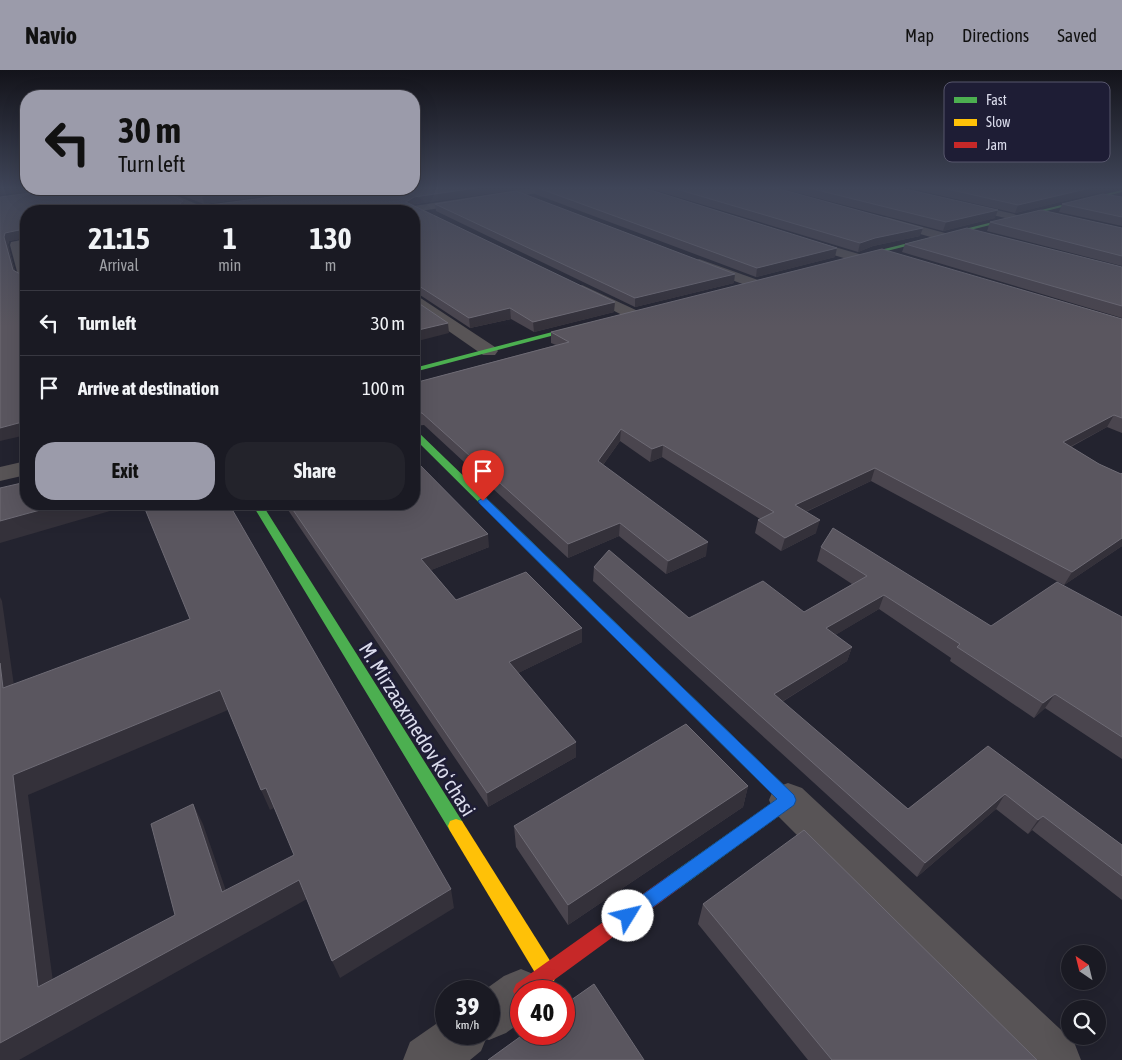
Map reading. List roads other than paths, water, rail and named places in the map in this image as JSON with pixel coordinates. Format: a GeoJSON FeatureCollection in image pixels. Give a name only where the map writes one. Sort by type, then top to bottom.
{"type":"FeatureCollection","features":[{"type":"Feature","properties":{"kind":"street"},"geometry":{"type":"LineString","coordinates":[[934,234],[941,236]]}},
{"type":"Feature","properties":{"kind":"street"},"geometry":{"type":"LineString","coordinates":[[836,262],[947,234]]}},
{"type":"Feature","properties":{"kind":"street"},"geometry":{"type":"LineString","coordinates":[[977,234],[990,238]]}},
{"type":"Feature","properties":{"kind":"street"},"geometry":{"type":"LineString","coordinates":[[789,237],[854,257]]}},
{"type":"Feature","properties":{"kind":"street"},"geometry":{"type":"LineString","coordinates":[[0,249],[20,244]]}},
{"type":"Feature","properties":{"kind":"street"},"geometry":{"type":"LineString","coordinates":[[878,251],[906,260]]}},
{"type":"Feature","properties":{"kind":"street"},"geometry":{"type":"LineString","coordinates":[[690,259],[757,282]]}},
{"type":"Feature","properties":{"kind":"street"},"geometry":{"type":"LineString","coordinates":[[735,288],[757,282]]}},
{"type":"Feature","properties":{"kind":"street"},"geometry":{"type":"LineString","coordinates":[[570,283],[632,314]]}},
{"type":"Feature","properties":{"kind":"street"},"geometry":{"type":"LineString","coordinates":[[420,304],[489,351]]}},
{"type":"Feature","properties":{"kind":"street"},"geometry":{"type":"LineString","coordinates":[[613,318],[647,310]]}},
{"type":"Feature","properties":{"kind":"street"},"geometry":{"type":"LineString","coordinates":[[420,368],[595,323]]}},
{"type":"Feature","properties":{"kind":"street"},"geometry":{"type":"LineString","coordinates":[[420,439],[1056,1060]]}},
{"type":"Feature","properties":{"kind":"street"},"geometry":{"type":"LineString","coordinates":[[0,474],[20,469]]}},
{"type":"Feature","properties":{"kind":"street","name":"M. Mirzaaxmedov koʻchasi"},"geometry":{"type":"LineString","coordinates":[[260,510],[528,980]]}},
{"type":"Feature","properties":{"kind":"street"},"geometry":{"type":"LineString","coordinates":[[539,980],[788,800]]}},
{"type":"Feature","properties":{"kind":"street"},"geometry":{"type":"LineString","coordinates":[[428,1060],[449,1045]]}}]}
